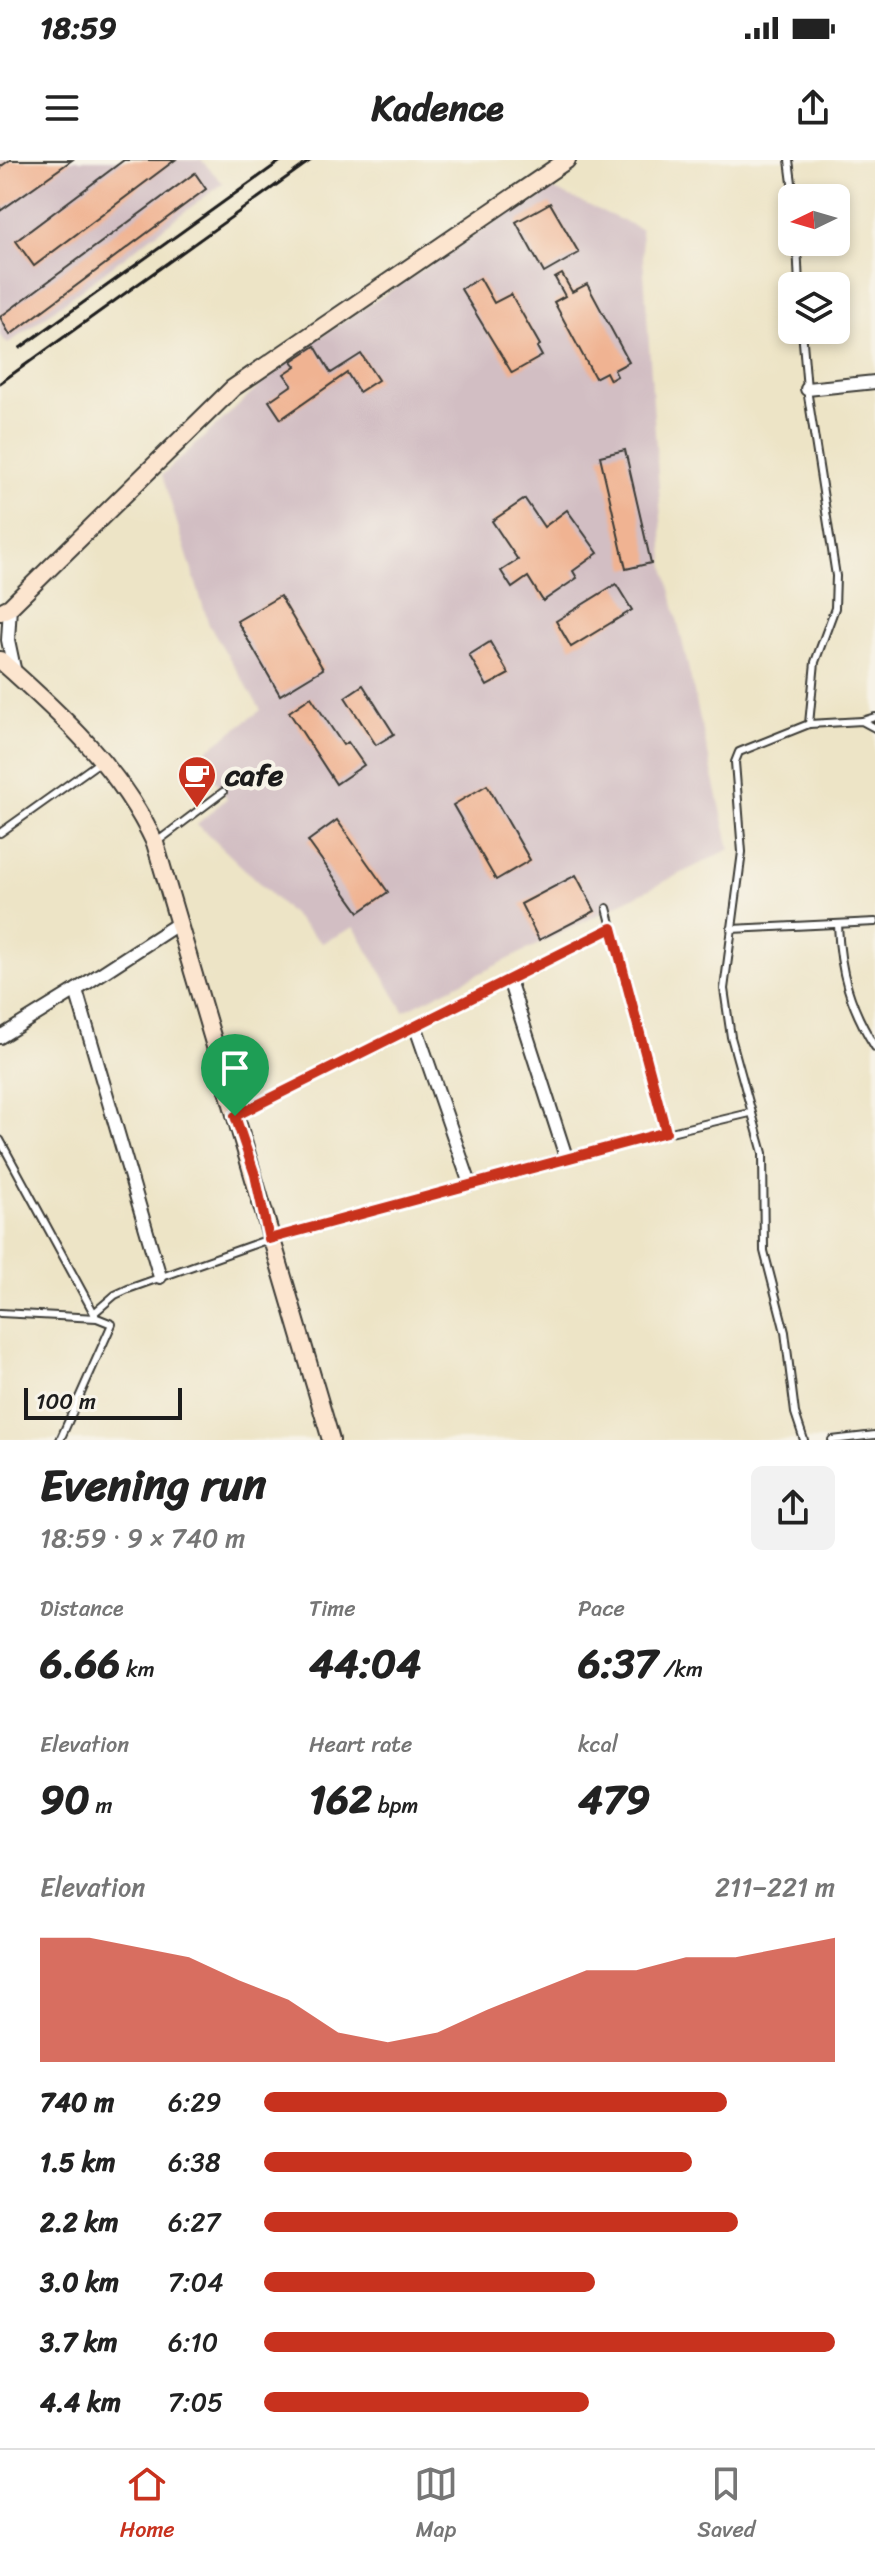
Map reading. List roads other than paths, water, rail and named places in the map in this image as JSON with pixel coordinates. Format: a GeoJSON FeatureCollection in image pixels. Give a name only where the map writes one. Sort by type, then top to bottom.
{"type":"FeatureCollection","features":[{"type":"Feature","properties":{"kind":"main road"},"geometry":{"type":"LineString","coordinates":[[5,609],[233,388],[567,160]]}},
{"type":"Feature","properties":{"kind":"main road"},"geometry":{"type":"LineString","coordinates":[[0,660],[103,759],[130,797],[155,843],[255,1175],[269,1239],[331,1440]]}},
{"type":"Feature","properties":{"kind":"street"},"geometry":{"type":"LineString","coordinates":[[807,389],[875,382]]}},
{"type":"Feature","properties":{"kind":"street"},"geometry":{"type":"LineString","coordinates":[[5,609],[15,673]]}},
{"type":"Feature","properties":{"kind":"street"},"geometry":{"type":"LineString","coordinates":[[0,1037],[179,923]]}},
{"type":"Feature","properties":{"kind":"street"},"geometry":{"type":"LineString","coordinates":[[509,980],[566,1157]]}},
{"type":"Feature","properties":{"kind":"street"},"geometry":{"type":"LineString","coordinates":[[76,990],[160,1277]]}},
{"type":"Feature","properties":{"kind":"street"},"geometry":{"type":"LineString","coordinates":[[416,1028],[470,1184]]}},
{"type":"Feature","properties":{"kind":"lane"},"geometry":{"type":"LineString","coordinates":[[789,160],[792,184]]}},
{"type":"Feature","properties":{"kind":"lane"},"geometry":{"type":"LineString","coordinates":[[803,344],[807,389],[836,576],[835,608],[813,674],[809,724]]}},
{"type":"Feature","properties":{"kind":"lane"},"geometry":{"type":"LineString","coordinates":[[804,1440],[795,1413],[785,1332],[764,1251],[763,1153],[731,1037],[724,989],[742,852],[735,762],[739,752],[809,724],[862,721],[875,717]]}},
{"type":"Feature","properties":{"kind":"lane"},"geometry":{"type":"LineString","coordinates":[[862,721],[875,728]]}},
{"type":"Feature","properties":{"kind":"lane"},"geometry":{"type":"LineString","coordinates":[[0,833],[103,759]]}},
{"type":"Feature","properties":{"kind":"lane"},"geometry":{"type":"LineString","coordinates":[[155,843],[223,792]]}},
{"type":"Feature","properties":{"kind":"lane"},"geometry":{"type":"LineString","coordinates":[[607,908],[666,1132]]}},
{"type":"Feature","properties":{"kind":"lane"},"geometry":{"type":"LineString","coordinates":[[731,929],[875,922]]}},
{"type":"Feature","properties":{"kind":"lane"},"geometry":{"type":"LineString","coordinates":[[838,925],[843,981],[853,1010],[875,1047]]}},
{"type":"Feature","properties":{"kind":"lane"},"geometry":{"type":"LineString","coordinates":[[235,1116],[612,928]]}},
{"type":"Feature","properties":{"kind":"lane"},"geometry":{"type":"LineString","coordinates":[[95,1316],[115,1295],[269,1239],[566,1157],[750,1113]]}},
{"type":"Feature","properties":{"kind":"lane"},"geometry":{"type":"LineString","coordinates":[[0,1140],[95,1316]]}},
{"type":"Feature","properties":{"kind":"lane"},"geometry":{"type":"LineString","coordinates":[[0,1313],[95,1316],[110,1321],[111,1327],[60,1440]]}},
{"type":"Feature","properties":{"kind":"lane"},"geometry":{"type":"LineString","coordinates":[[832,1440],[875,1435]]}},
{"type":"Feature","properties":{"kind":"railway"},"geometry":{"type":"LineString","coordinates":[[20,348],[282,160]]}},
{"type":"Feature","properties":{"kind":"railway"},"geometry":{"type":"LineString","coordinates":[[0,383],[311,160]]}},
{"type":"Feature","properties":{"kind":"place","name":"cafe"},"geometry":{"type":"Point","coordinates":[197,809]}}]}
